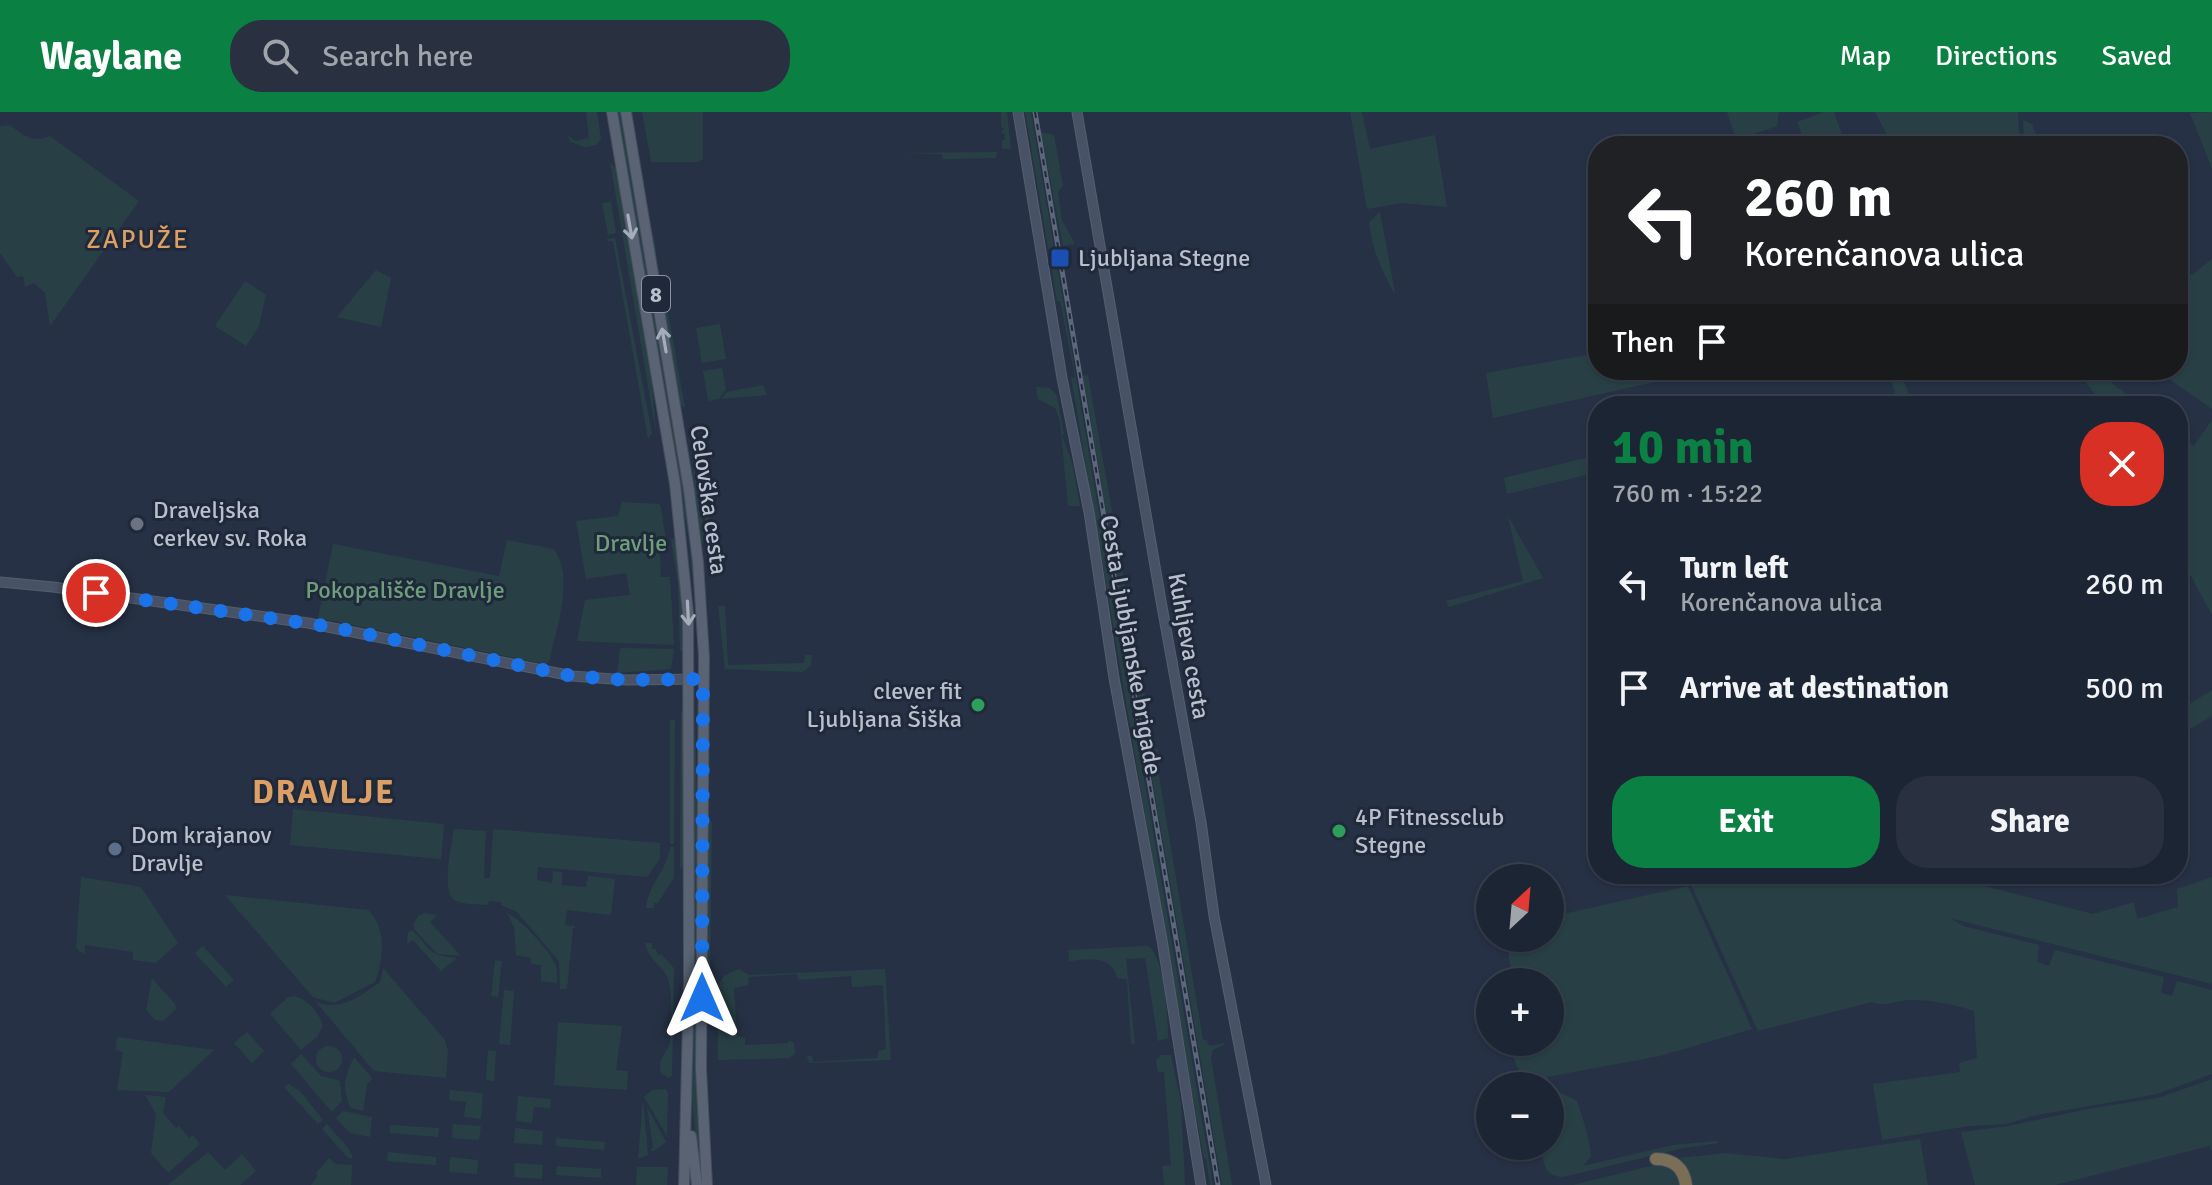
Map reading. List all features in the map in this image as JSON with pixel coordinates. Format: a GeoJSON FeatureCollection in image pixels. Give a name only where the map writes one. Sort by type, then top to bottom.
{"type":"FeatureCollection","features":[{"type":"Feature","properties":{"kind":"highway"},"geometry":{"type":"LineString","coordinates":[[1656,1159],[1669,1160],[1680,1168],[1686,1185]]}},
{"type":"Feature","properties":{"kind":"main road","name":"Celovška cesta"},"geometry":{"type":"LineString","coordinates":[[612,112],[682,534],[690,679],[684,1185]]}},
{"type":"Feature","properties":{"kind":"main road","name":"Celovška cesta"},"geometry":{"type":"LineString","coordinates":[[626,112],[689,490],[698,562],[703,679],[701,1069],[707,1185]]}},
{"type":"Feature","properties":{"kind":"main road"},"geometry":{"type":"LineString","coordinates":[[687,1122],[694,1150],[697,1185]]}},
{"type":"Feature","properties":{"kind":"street","name":"Cesta Ljubljanske brigade"},"geometry":{"type":"LineString","coordinates":[[1018,112],[1201,1185]]}},
{"type":"Feature","properties":{"kind":"street","name":"Kuhljeva cesta"},"geometry":{"type":"LineString","coordinates":[[1077,112],[1201,822],[1214,916],[1266,1185]]}},
{"type":"Feature","properties":{"kind":"street"},"geometry":{"type":"LineString","coordinates":[[0,582],[308,623],[572,676],[626,680],[703,679]]}},
{"type":"Feature","properties":{"kind":"green space"},"geometry":{"type":"Polygon","coordinates":[[[586,112],[597,112],[601,139],[597,145],[585,147],[571,142],[567,135],[575,141],[589,138],[586,112]]]}},
{"type":"Feature","properties":{"kind":"green space"},"geometry":{"type":"Polygon","coordinates":[[[617,112],[621,112],[680,460],[694,566],[699,651],[689,541],[617,112]]]}},
{"type":"Feature","properties":{"kind":"green space"},"geometry":{"type":"Polygon","coordinates":[[[642,112],[703,112],[703,159],[697,162],[651,162],[642,112]]]}},
{"type":"Feature","properties":{"kind":"green space"},"geometry":{"type":"Polygon","coordinates":[[[1001,112],[1007,112],[1011,149],[1002,149],[1005,134],[1001,133],[1004,128],[1001,127],[1001,112]]]}},
{"type":"Feature","properties":{"kind":"green space"},"geometry":{"type":"Polygon","coordinates":[[[1025,112],[1031,112],[1213,1185],[1210,1185],[1196,1116],[1071,378],[1075,377],[1060,301],[1057,301],[1025,112]]]}},
{"type":"Feature","properties":{"kind":"green space"},"geometry":{"type":"Polygon","coordinates":[[[1350,112],[1362,112],[1370,149],[1435,135],[1447,207],[1403,203],[1367,209],[1350,112]]]}},
{"type":"Feature","properties":{"kind":"green space"},"geometry":{"type":"Polygon","coordinates":[[[1727,112],[1779,112],[1777,126],[1748,136],[1735,136],[1727,112]]]}},
{"type":"Feature","properties":{"kind":"green space"},"geometry":{"type":"Polygon","coordinates":[[[1824,112],[1834,112],[1842,136],[1802,136],[1797,122],[1824,112]]]}},
{"type":"Feature","properties":{"kind":"green space"},"geometry":{"type":"Polygon","coordinates":[[[1875,112],[2018,112],[2019,136],[1881,136],[1886,133],[1875,112]]]}},
{"type":"Feature","properties":{"kind":"green space"},"geometry":{"type":"Polygon","coordinates":[[[2212,112],[2212,169],[2190,113],[2212,112]]]}},
{"type":"Feature","properties":{"kind":"green space"},"geometry":{"type":"Polygon","coordinates":[[[2023,120],[2032,124],[2036,136],[2024,136],[2023,120]]]}},
{"type":"Feature","properties":{"kind":"green space"},"geometry":{"type":"Polygon","coordinates":[[[10,125],[29,137],[39,139],[50,136],[139,201],[50,326],[45,293],[34,283],[25,287],[23,276],[17,277],[0,253],[0,126],[10,125]]]}},
{"type":"Feature","properties":{"kind":"green space"},"geometry":{"type":"Polygon","coordinates":[[[1041,132],[1054,135],[1063,186],[1058,192],[1062,220],[1075,244],[1063,246],[1041,132]]]}},
{"type":"Feature","properties":{"kind":"green space"},"geometry":{"type":"Polygon","coordinates":[[[997,152],[996,158],[943,159],[942,154],[897,153],[997,152]]]}},
{"type":"Feature","properties":{"kind":"green space"},"geometry":{"type":"Polygon","coordinates":[[[610,162],[616,169],[651,369],[656,433],[610,162]]]}},
{"type":"Feature","properties":{"kind":"green space"},"geometry":{"type":"Polygon","coordinates":[[[611,202],[616,233],[608,235],[602,203],[611,202]]]}},
{"type":"Feature","properties":{"kind":"green space"},"geometry":{"type":"Polygon","coordinates":[[[1380,212],[1394,293],[1378,259],[1370,232],[1369,222],[1380,212]]]}},
{"type":"Feature","properties":{"kind":"green space"},"geometry":{"type":"Polygon","coordinates":[[[652,220],[659,275],[685,408],[679,403],[656,267],[652,220]]]}},
{"type":"Feature","properties":{"kind":"green space"},"geometry":{"type":"Polygon","coordinates":[[[615,238],[652,433],[648,439],[613,241],[607,239],[615,238]]]}},
{"type":"Feature","properties":{"kind":"green space"},"geometry":{"type":"Polygon","coordinates":[[[2212,259],[2212,409],[2170,380],[2188,380],[2188,274],[2192,275],[2212,259]]]}},
{"type":"Feature","properties":{"kind":"green space"},"geometry":{"type":"Polygon","coordinates":[[[376,270],[391,278],[381,327],[337,317],[376,270]]]}},
{"type":"Feature","properties":{"kind":"green space"},"geometry":{"type":"Polygon","coordinates":[[[245,281],[266,295],[259,326],[246,346],[215,326],[245,281]]]}},
{"type":"Feature","properties":{"kind":"green space"},"geometry":{"type":"Polygon","coordinates":[[[720,324],[726,359],[702,363],[696,328],[720,324]]]}},
{"type":"Feature","properties":{"kind":"green space"},"geometry":{"type":"Polygon","coordinates":[[[1588,355],[1588,380],[1664,380],[1493,418],[1486,373],[1588,355]]]}},
{"type":"Feature","properties":{"kind":"green space"},"geometry":{"type":"Polygon","coordinates":[[[722,368],[726,389],[719,399],[708,401],[703,371],[722,368]]]}},
{"type":"Feature","properties":{"kind":"green space"},"geometry":{"type":"Polygon","coordinates":[[[1088,375],[1154,748],[1158,749],[1156,758],[1203,1040],[1207,1040],[1209,1046],[1224,1043],[1213,1050],[1211,1058],[1232,1185],[1222,1185],[1083,376],[1088,375]]]}},
{"type":"Feature","properties":{"kind":"green space"},"geometry":{"type":"Polygon","coordinates":[[[1891,380],[1904,380],[1909,396],[1896,396],[1891,380]]]}},
{"type":"Feature","properties":{"kind":"green space"},"geometry":{"type":"Polygon","coordinates":[[[2084,380],[2108,380],[2128,396],[2096,396],[2084,380]]]}},
{"type":"Feature","properties":{"kind":"green space"},"geometry":{"type":"Polygon","coordinates":[[[763,385],[767,395],[721,399],[727,392],[763,385]]]}},
{"type":"Feature","properties":{"kind":"green space"},"geometry":{"type":"Polygon","coordinates":[[[1036,387],[1050,388],[1057,396],[1062,435],[1073,466],[1080,506],[1068,506],[1060,421],[1055,408],[1038,399],[1036,387]]]}},
{"type":"Feature","properties":{"kind":"green space"},"geometry":{"type":"Polygon","coordinates":[[[2212,420],[2212,615],[2188,571],[2188,442],[2194,446],[2212,420]]]}},
{"type":"Feature","properties":{"kind":"green space"},"geometry":{"type":"Polygon","coordinates":[[[688,427],[705,539],[703,543],[701,542],[688,427]]]}},
{"type":"Feature","properties":{"kind":"green space"},"geometry":{"type":"Polygon","coordinates":[[[1588,457],[1588,474],[1507,494],[1504,478],[1588,457]]]}},
{"type":"Feature","properties":{"kind":"green space"},"geometry":{"type":"Polygon","coordinates":[[[698,468],[706,485],[710,533],[707,533],[698,468]]]}},
{"type":"Feature","properties":{"kind":"green space","name":"Dravlje"},"geometry":{"type":"Polygon","coordinates":[[[622,502],[659,504],[661,507],[667,548],[660,552],[661,577],[670,577],[674,645],[577,641],[585,600],[630,595],[626,573],[586,579],[576,521],[618,516],[622,502]]]}},
{"type":"Feature","properties":{"kind":"green space"},"geometry":{"type":"Polygon","coordinates":[[[1508,516],[1543,578],[1449,607],[1446,601],[1523,581],[1508,516]]]}},
{"type":"Feature","properties":{"kind":"green space"},"geometry":{"type":"Polygon","coordinates":[[[671,539],[674,539],[680,558],[685,651],[680,651],[678,584],[671,539]]]}},
{"type":"Feature","properties":{"kind":"green space","name":"Pokopališče Dravlje"},"geometry":{"type":"Polygon","coordinates":[[[507,540],[554,549],[560,561],[562,604],[549,662],[545,664],[318,618],[333,544],[499,576],[507,540]]]}},
{"type":"Feature","properties":{"kind":"green space"},"geometry":{"type":"Polygon","coordinates":[[[718,606],[725,606],[728,665],[804,663],[805,655],[812,655],[811,665],[803,672],[725,669],[718,606]]]}},
{"type":"Feature","properties":{"kind":"green space"},"geometry":{"type":"Polygon","coordinates":[[[620,648],[674,649],[671,669],[617,673],[620,648]]]}},
{"type":"Feature","properties":{"kind":"green space"},"geometry":{"type":"Polygon","coordinates":[[[2212,690],[2212,716],[2188,730],[2188,705],[2212,690]]]}},
{"type":"Feature","properties":{"kind":"green space"},"geometry":{"type":"Polygon","coordinates":[[[681,711],[686,711],[685,859],[680,871],[681,711]]]}},
{"type":"Feature","properties":{"kind":"green space"},"geometry":{"type":"Polygon","coordinates":[[[695,711],[698,1100],[702,1185],[692,1099],[695,711]]]}},
{"type":"Feature","properties":{"kind":"green space"},"geometry":{"type":"Polygon","coordinates":[[[670,720],[675,720],[674,844],[670,844],[670,720]]]}},
{"type":"Feature","properties":{"kind":"green space"},"geometry":{"type":"Polygon","coordinates":[[[293,809],[444,824],[441,859],[290,845],[293,809]]]}},
{"type":"Feature","properties":{"kind":"green space"},"geometry":{"type":"Polygon","coordinates":[[[710,820],[712,823],[710,975],[706,973],[710,820]]]}},
{"type":"Feature","properties":{"kind":"green space"},"geometry":{"type":"Polygon","coordinates":[[[454,829],[486,831],[484,878],[490,878],[493,829],[660,843],[660,859],[647,877],[538,867],[537,880],[552,883],[553,871],[562,872],[562,885],[586,887],[588,876],[615,879],[611,915],[567,910],[565,925],[575,928],[567,989],[560,989],[559,961],[517,912],[501,905],[501,902],[468,904],[451,897],[448,868],[454,829]]]}},
{"type":"Feature","properties":{"kind":"green space"},"geometry":{"type":"Polygon","coordinates":[[[670,847],[674,847],[674,878],[658,903],[654,903],[654,908],[646,908],[650,892],[670,847]]]}},
{"type":"Feature","properties":{"kind":"green space"},"geometry":{"type":"Polygon","coordinates":[[[81,877],[141,887],[178,943],[156,963],[133,960],[133,952],[85,945],[85,953],[80,952],[76,947],[81,877]]]}},
{"type":"Feature","properties":{"kind":"green space"},"geometry":{"type":"Polygon","coordinates":[[[2212,877],[2212,984],[1950,918],[1963,926],[2039,945],[2037,962],[2049,966],[2055,950],[2164,977],[2161,993],[2172,996],[2177,981],[2212,990],[2212,1074],[2157,1094],[2037,1115],[2006,1124],[1969,1126],[1882,1140],[1873,1084],[1960,1072],[1959,1063],[1977,1058],[1974,1011],[1926,1001],[1872,1002],[1758,1031],[1691,884],[1977,884],[2093,914],[2134,902],[2137,919],[2178,907],[2177,889],[2212,877]]]}},
{"type":"Feature","properties":{"kind":"green space"},"geometry":{"type":"Polygon","coordinates":[[[1688,886],[1752,1029],[1660,1056],[1564,1074],[1521,1072],[1514,1056],[1564,1056],[1564,968],[1511,968],[1508,952],[1564,952],[1564,914],[1688,886]]]}},
{"type":"Feature","properties":{"kind":"green space"},"geometry":{"type":"Polygon","coordinates":[[[225,895],[368,910],[378,926],[382,944],[375,982],[334,1003],[313,997],[225,895]]]}},
{"type":"Feature","properties":{"kind":"green space"},"geometry":{"type":"Polygon","coordinates":[[[424,913],[437,915],[430,922],[461,956],[437,954],[414,929],[418,916],[424,913]]]}},
{"type":"Feature","properties":{"kind":"green space"},"geometry":{"type":"Polygon","coordinates":[[[507,913],[527,928],[552,958],[557,983],[541,981],[541,965],[531,964],[531,958],[516,955],[514,927],[507,913]]]}},
{"type":"Feature","properties":{"kind":"green space"},"geometry":{"type":"Polygon","coordinates":[[[412,930],[434,953],[457,958],[441,971],[413,940],[407,944],[408,932],[412,930]]]}},
{"type":"Feature","properties":{"kind":"green space"},"geometry":{"type":"Polygon","coordinates":[[[645,943],[652,943],[652,949],[656,949],[658,956],[661,954],[674,968],[672,1076],[668,1078],[661,1073],[660,1064],[671,1038],[670,986],[645,943]]]}},
{"type":"Feature","properties":{"kind":"green space"},"geometry":{"type":"Polygon","coordinates":[[[203,946],[234,980],[226,987],[195,953],[203,946]]]}},
{"type":"Feature","properties":{"kind":"green space"},"geometry":{"type":"Polygon","coordinates":[[[1150,947],[1155,955],[1162,977],[1168,1038],[1158,1041],[1145,958],[1126,959],[1135,1044],[1131,1044],[1127,979],[1117,978],[1105,962],[1091,959],[1069,961],[1068,950],[1150,947]]]}},
{"type":"Feature","properties":{"kind":"green space"},"geometry":{"type":"Polygon","coordinates":[[[495,960],[502,961],[498,997],[491,996],[495,960]]]}},
{"type":"Feature","properties":{"kind":"green space"},"geometry":{"type":"Polygon","coordinates":[[[383,968],[445,1040],[448,1051],[446,1078],[374,1071],[316,1002],[334,1005],[357,997],[380,982],[383,968]]]}},
{"type":"Feature","properties":{"kind":"green space"},"geometry":{"type":"Polygon","coordinates":[[[739,969],[749,975],[885,969],[891,1060],[809,1063],[807,1056],[812,1056],[813,1062],[877,1058],[878,1051],[886,1049],[883,985],[852,987],[851,976],[798,980],[797,974],[749,977],[748,985],[734,988],[737,1036],[745,1038],[745,1045],[789,1043],[789,1040],[794,1043],[795,1054],[789,1058],[718,1060],[717,986],[724,976],[739,969]]]}},
{"type":"Feature","properties":{"kind":"green space"},"geometry":{"type":"Polygon","coordinates":[[[152,978],[175,1004],[176,1009],[163,1021],[155,1020],[146,1010],[152,978]]]}},
{"type":"Feature","properties":{"kind":"green space"},"geometry":{"type":"Polygon","coordinates":[[[504,990],[514,991],[510,1045],[499,1044],[504,990]]]}},
{"type":"Feature","properties":{"kind":"green space"},"geometry":{"type":"Polygon","coordinates":[[[294,996],[312,1007],[323,1026],[317,1037],[301,1050],[270,1014],[288,997],[294,996]]]}},
{"type":"Feature","properties":{"kind":"green space"},"geometry":{"type":"Polygon","coordinates":[[[558,1022],[622,1026],[616,1070],[628,1071],[627,1090],[554,1085],[558,1022]]]}},
{"type":"Feature","properties":{"kind":"green space"},"geometry":{"type":"Polygon","coordinates":[[[247,1032],[264,1051],[252,1063],[234,1043],[247,1032]]]}},
{"type":"Feature","properties":{"kind":"green space"},"geometry":{"type":"Polygon","coordinates":[[[117,1037],[214,1050],[169,1092],[117,1090],[123,1052],[116,1050],[117,1037]]]}},
{"type":"Feature","properties":{"kind":"green space"},"geometry":{"type":"Polygon","coordinates":[[[329,1046],[338,1050],[342,1059],[338,1068],[329,1072],[320,1068],[316,1059],[320,1050],[329,1046]]]}},
{"type":"Feature","properties":{"kind":"green space"},"geometry":{"type":"Polygon","coordinates":[[[488,1050],[496,1051],[494,1081],[486,1080],[488,1050]]]}},
{"type":"Feature","properties":{"kind":"green space"},"geometry":{"type":"Polygon","coordinates":[[[301,1054],[321,1076],[340,1081],[342,1101],[332,1112],[291,1064],[301,1054]]]}},
{"type":"Feature","properties":{"kind":"green space"},"geometry":{"type":"Polygon","coordinates":[[[1161,1055],[1171,1055],[1181,1103],[1185,1185],[1164,1185],[1162,1166],[1171,1165],[1164,1072],[1158,1072],[1156,1060],[1161,1055]]]}},
{"type":"Feature","properties":{"kind":"green space"},"geometry":{"type":"Polygon","coordinates":[[[354,1057],[372,1078],[367,1085],[363,1111],[351,1108],[345,1088],[354,1057]]]}},
{"type":"Feature","properties":{"kind":"green space"},"geometry":{"type":"Polygon","coordinates":[[[2212,1079],[2212,1152],[2210,1146],[2055,1185],[1975,1185],[1961,1132],[2158,1098],[2212,1079]]]}},
{"type":"Feature","properties":{"kind":"green space"},"geometry":{"type":"Polygon","coordinates":[[[289,1084],[300,1091],[323,1120],[318,1124],[284,1087],[289,1084]]]}},
{"type":"Feature","properties":{"kind":"green space"},"geometry":{"type":"Polygon","coordinates":[[[666,1089],[667,1136],[644,1097],[652,1090],[666,1089]]]}},
{"type":"Feature","properties":{"kind":"green space"},"geometry":{"type":"Polygon","coordinates":[[[450,1090],[483,1093],[481,1119],[464,1117],[466,1102],[449,1100],[450,1090]]]}},
{"type":"Feature","properties":{"kind":"green space"},"geometry":{"type":"Polygon","coordinates":[[[1564,1094],[1577,1101],[1587,1135],[1591,1156],[1583,1166],[1673,1145],[1719,1143],[1684,1148],[1563,1177],[1552,1174],[1544,1160],[1564,1160],[1564,1094]]]}},
{"type":"Feature","properties":{"kind":"green space"},"geometry":{"type":"Polygon","coordinates":[[[145,1095],[166,1097],[163,1113],[176,1128],[179,1126],[189,1138],[193,1135],[200,1144],[168,1173],[151,1153],[156,1114],[145,1095]]]}},
{"type":"Feature","properties":{"kind":"green space"},"geometry":{"type":"Polygon","coordinates":[[[518,1096],[551,1099],[550,1108],[534,1107],[532,1123],[516,1121],[518,1096]]]}},
{"type":"Feature","properties":{"kind":"green space"},"geometry":{"type":"Polygon","coordinates":[[[643,1100],[648,1155],[638,1159],[643,1100]]]}},
{"type":"Feature","properties":{"kind":"green space"},"geometry":{"type":"Polygon","coordinates":[[[647,1107],[666,1142],[654,1151],[650,1151],[653,1147],[647,1107]]]}},
{"type":"Feature","properties":{"kind":"green space"},"geometry":{"type":"Polygon","coordinates":[[[343,1111],[372,1117],[370,1137],[350,1133],[336,1118],[343,1111]]]}},
{"type":"Feature","properties":{"kind":"green space"},"geometry":{"type":"Polygon","coordinates":[[[327,1124],[353,1158],[348,1158],[322,1129],[327,1124]]]}},
{"type":"Feature","properties":{"kind":"green space"},"geometry":{"type":"Polygon","coordinates":[[[453,1124],[481,1126],[479,1140],[452,1138],[453,1124]]]}},
{"type":"Feature","properties":{"kind":"green space"},"geometry":{"type":"Polygon","coordinates":[[[390,1125],[439,1128],[438,1137],[390,1133],[390,1125]]]}},
{"type":"Feature","properties":{"kind":"green space"},"geometry":{"type":"Polygon","coordinates":[[[515,1128],[543,1131],[542,1145],[514,1143],[515,1128]]]}},
{"type":"Feature","properties":{"kind":"green space"},"geometry":{"type":"Polygon","coordinates":[[[556,1138],[605,1142],[604,1150],[556,1146],[556,1138]]]}},
{"type":"Feature","properties":{"kind":"green space"},"geometry":{"type":"Polygon","coordinates":[[[1920,1139],[1928,1185],[1692,1185],[1690,1174],[1680,1158],[1726,1153],[1785,1159],[1920,1139]]]}},
{"type":"Feature","properties":{"kind":"green space"},"geometry":{"type":"Polygon","coordinates":[[[208,1152],[225,1170],[242,1154],[256,1171],[240,1185],[168,1185],[208,1152]]]}},
{"type":"Feature","properties":{"kind":"green space"},"geometry":{"type":"Polygon","coordinates":[[[388,1152],[436,1157],[436,1165],[387,1161],[388,1152]]]}},
{"type":"Feature","properties":{"kind":"green space"},"geometry":{"type":"Polygon","coordinates":[[[450,1157],[478,1160],[477,1174],[449,1172],[450,1157]]]}},
{"type":"Feature","properties":{"kind":"green space"},"geometry":{"type":"Polygon","coordinates":[[[329,1158],[336,1164],[352,1165],[351,1185],[311,1185],[318,1176],[316,1173],[329,1158]]]}},
{"type":"Feature","properties":{"kind":"green space"},"geometry":{"type":"Polygon","coordinates":[[[515,1163],[543,1165],[542,1179],[514,1177],[515,1163]]]}},
{"type":"Feature","properties":{"kind":"green space"},"geometry":{"type":"Polygon","coordinates":[[[1655,1165],[1672,1172],[1681,1180],[1680,1185],[1573,1185],[1655,1165]]]}},
{"type":"Feature","properties":{"kind":"green space"},"geometry":{"type":"Polygon","coordinates":[[[557,1166],[601,1169],[601,1178],[556,1175],[557,1166]]]}},
{"type":"Feature","properties":{"kind":"green space"},"geometry":{"type":"Polygon","coordinates":[[[637,1167],[668,1167],[667,1185],[636,1185],[637,1167]]]}},
{"type":"Feature","properties":{"kind":"railway"},"geometry":{"type":"LineString","coordinates":[[1035,112],[1218,1185]]}},
{"type":"Feature","properties":{"kind":"place","name":"Ljubljana Stegne"},"geometry":{"type":"Point","coordinates":[1060,258]}},
{"type":"Feature","properties":{"kind":"place","name":"Draveljska cerkev sv. Roka"},"geometry":{"type":"Point","coordinates":[137,524]}},
{"type":"Feature","properties":{"kind":"place","name":"clever fit Ljubljana Šiška"},"geometry":{"type":"Point","coordinates":[978,705]}},
{"type":"Feature","properties":{"kind":"place","name":"4P Fitnessclub Stegne"},"geometry":{"type":"Point","coordinates":[1339,831]}},
{"type":"Feature","properties":{"kind":"place","name":"Dom krajanov Dravlje"},"geometry":{"type":"Point","coordinates":[115,849]}},
{"type":"Feature","properties":{"kind":"district","name":"ZAPUŽE"},"geometry":{"type":"Point","coordinates":[138,240]}},
{"type":"Feature","properties":{"kind":"district","name":"DRAVLJE"},"geometry":{"type":"Point","coordinates":[324,792]}},
{"type":"Feature","properties":{"kind":"route"},"geometry":{"type":"LineString","coordinates":[[96,593],[332,627],[572,676],[626,680],[703,679],[702,998]]}}]}
